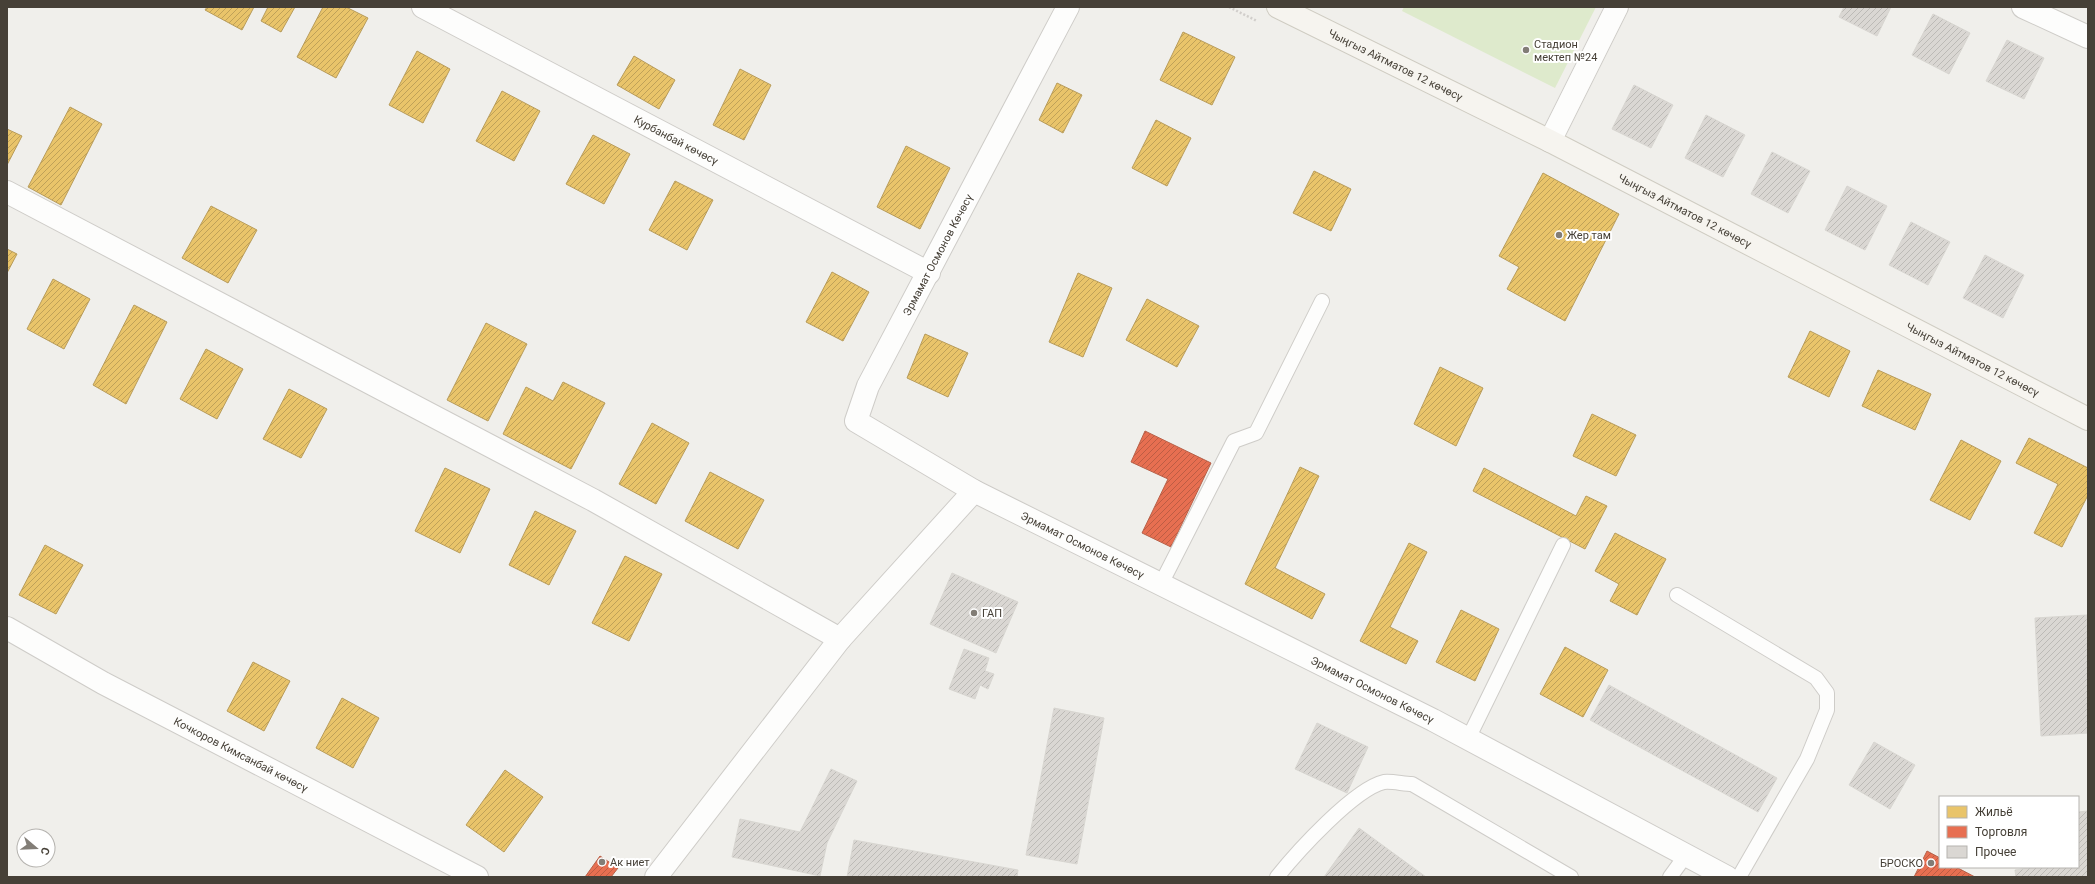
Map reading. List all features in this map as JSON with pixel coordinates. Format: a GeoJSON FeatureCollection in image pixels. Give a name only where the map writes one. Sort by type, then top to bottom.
{"type":"FeatureCollection","features":[{"type":"Feature","properties":{"kind":"main road","name":"Чыңгыз Айтматов 12 көчөсү"},"geometry":{"type":"LineString","coordinates":[[1278,7],[1550,141],[2088,420]]}},
{"type":"Feature","properties":{"kind":"street","name":"Курбанбай көчөсү"},"geometry":{"type":"LineString","coordinates":[[423,7],[929,274]]}},
{"type":"Feature","properties":{"kind":"street","name":"Эрмамат Осмонов Көчөсү"},"geometry":{"type":"LineString","coordinates":[[1068,7],[929,274],[868,386],[856,421],[974,491],[1468,739],[1727,877]]}},
{"type":"Feature","properties":{"kind":"street"},"geometry":{"type":"LineString","coordinates":[[1550,141],[1617,7]]}},
{"type":"Feature","properties":{"kind":"street"},"geometry":{"type":"LineString","coordinates":[[2023,7],[2088,37]]}},
{"type":"Feature","properties":{"kind":"street"},"geometry":{"type":"LineString","coordinates":[[7,192],[593,500],[840,639]]}},
{"type":"Feature","properties":{"kind":"street"},"geometry":{"type":"LineString","coordinates":[[656,877],[840,639],[974,491]]}},
{"type":"Feature","properties":{"kind":"street","name":"Кочкоров Кимсанбай көчөсү"},"geometry":{"type":"LineString","coordinates":[[7,628],[104,683],[477,877]]}},
{"type":"Feature","properties":{"kind":"lane"},"geometry":{"type":"LineString","coordinates":[[1161,584],[1234,441],[1256,433],[1322,301]]}},
{"type":"Feature","properties":{"kind":"lane"},"geometry":{"type":"LineString","coordinates":[[1468,739],[1563,545]]}},
{"type":"Feature","properties":{"kind":"lane"},"geometry":{"type":"LineString","coordinates":[[1677,595],[1816,678],[1828,693],[1827,710],[1807,759],[1740,877]]}},
{"type":"Feature","properties":{"kind":"lane"},"geometry":{"type":"LineString","coordinates":[[1277,877],[1298,851],[1346,806],[1370,789],[1385,782],[1412,784],[1570,877]]}},
{"type":"Feature","properties":{"kind":"lane"},"geometry":{"type":"LineString","coordinates":[[1670,877],[1686,855]]}},
{"type":"Feature","properties":{"kind":"green space","name":"Стадион мектеп №24"},"geometry":{"type":"Polygon","coordinates":[[[1404,7],[1596,7],[1555,88],[1402,11],[1404,7]]]}},
{"type":"Feature","properties":{"kind":"building: Жильё"},"geometry":{"type":"Polygon","coordinates":[[[207,7],[254,7],[242,30],[205,10],[207,7]]]}},
{"type":"Feature","properties":{"kind":"building: Жильё"},"geometry":{"type":"Polygon","coordinates":[[[268,7],[295,7],[281,32],[261,21],[268,7]]]}},
{"type":"Feature","properties":{"kind":"building: Жильё"},"geometry":{"type":"Polygon","coordinates":[[[323,7],[346,7],[368,18],[336,78],[297,57],[323,7]]]}},
{"type":"Feature","properties":{"kind":"building: Жильё"},"geometry":{"type":"Polygon","coordinates":[[[1183,32],[1235,57],[1212,105],[1160,80],[1183,32]]]}},
{"type":"Feature","properties":{"kind":"building: Жильё"},"geometry":{"type":"Polygon","coordinates":[[[417,51],[450,69],[423,123],[389,105],[417,51]]]}},
{"type":"Feature","properties":{"kind":"building: Жильё"},"geometry":{"type":"Polygon","coordinates":[[[634,56],[675,80],[659,109],[617,85],[634,56]]]}},
{"type":"Feature","properties":{"kind":"building: Жильё"},"geometry":{"type":"Polygon","coordinates":[[[740,69],[771,85],[744,140],[713,125],[740,69]]]}},
{"type":"Feature","properties":{"kind":"building: Жильё"},"geometry":{"type":"Polygon","coordinates":[[[1057,83],[1082,95],[1063,133],[1039,120],[1057,83]]]}},
{"type":"Feature","properties":{"kind":"building: Жильё"},"geometry":{"type":"Polygon","coordinates":[[[502,91],[540,111],[514,161],[476,141],[502,91]]]}},
{"type":"Feature","properties":{"kind":"building: Жильё"},"geometry":{"type":"Polygon","coordinates":[[[70,107],[102,124],[61,205],[28,187],[70,107]]]}},
{"type":"Feature","properties":{"kind":"building: Жильё"},"geometry":{"type":"Polygon","coordinates":[[[1156,120],[1191,138],[1167,186],[1132,168],[1156,120]]]}},
{"type":"Feature","properties":{"kind":"building: Жильё"},"geometry":{"type":"Polygon","coordinates":[[[7,129],[22,136],[7,165],[7,129]]]}},
{"type":"Feature","properties":{"kind":"building: Жильё"},"geometry":{"type":"Polygon","coordinates":[[[593,135],[630,154],[604,204],[566,184],[593,135]]]}},
{"type":"Feature","properties":{"kind":"building: Жильё"},"geometry":{"type":"Polygon","coordinates":[[[906,146],[950,168],[920,229],[877,207],[906,146]]]}},
{"type":"Feature","properties":{"kind":"building: Жильё"},"geometry":{"type":"Polygon","coordinates":[[[1314,171],[1351,189],[1331,231],[1293,213],[1314,171]]]}},
{"type":"Feature","properties":{"kind":"building: Жильё","name":"Жер там"},"geometry":{"type":"Polygon","coordinates":[[[1543,173],[1619,214],[1565,321],[1507,289],[1519,267],[1499,256],[1543,173]]]}},
{"type":"Feature","properties":{"kind":"building: Жильё"},"geometry":{"type":"Polygon","coordinates":[[[675,181],[713,200],[687,250],[649,230],[675,181]]]}},
{"type":"Feature","properties":{"kind":"building: Жильё"},"geometry":{"type":"Polygon","coordinates":[[[211,206],[257,230],[228,283],[182,258],[211,206]]]}},
{"type":"Feature","properties":{"kind":"building: Жильё"},"geometry":{"type":"Polygon","coordinates":[[[7,249],[17,254],[7,273],[7,249]]]}},
{"type":"Feature","properties":{"kind":"building: Жильё"},"geometry":{"type":"Polygon","coordinates":[[[832,272],[869,292],[843,341],[806,322],[832,272]]]}},
{"type":"Feature","properties":{"kind":"building: Жильё"},"geometry":{"type":"Polygon","coordinates":[[[1078,273],[1112,288],[1083,357],[1049,342],[1078,273]]]}},
{"type":"Feature","properties":{"kind":"building: Жильё"},"geometry":{"type":"Polygon","coordinates":[[[53,279],[90,299],[64,349],[27,329],[53,279]]]}},
{"type":"Feature","properties":{"kind":"building: Жильё"},"geometry":{"type":"Polygon","coordinates":[[[1147,299],[1199,326],[1177,367],[1126,340],[1147,299]]]}},
{"type":"Feature","properties":{"kind":"building: Жильё"},"geometry":{"type":"Polygon","coordinates":[[[134,305],[167,322],[126,404],[93,385],[134,305]]]}},
{"type":"Feature","properties":{"kind":"building: Жильё"},"geometry":{"type":"Polygon","coordinates":[[[486,323],[527,344],[488,421],[447,400],[486,323]]]}},
{"type":"Feature","properties":{"kind":"building: Жильё"},"geometry":{"type":"Polygon","coordinates":[[[1810,331],[1850,351],[1829,397],[1788,377],[1810,331]]]}},
{"type":"Feature","properties":{"kind":"building: Жильё"},"geometry":{"type":"Polygon","coordinates":[[[925,334],[968,353],[948,397],[907,378],[925,334]]]}},
{"type":"Feature","properties":{"kind":"building: Жильё"},"geometry":{"type":"Polygon","coordinates":[[[206,349],[243,369],[217,419],[180,399],[206,349]]]}},
{"type":"Feature","properties":{"kind":"building: Жильё"},"geometry":{"type":"Polygon","coordinates":[[[1440,367],[1483,388],[1456,446],[1414,424],[1440,367]]]}},
{"type":"Feature","properties":{"kind":"building: Жильё"},"geometry":{"type":"Polygon","coordinates":[[[1878,370],[1931,394],[1915,430],[1862,406],[1878,370]]]}},
{"type":"Feature","properties":{"kind":"building: Жильё"},"geometry":{"type":"Polygon","coordinates":[[[563,382],[605,403],[571,469],[503,434],[526,387],[553,401],[563,382]]]}},
{"type":"Feature","properties":{"kind":"building: Жильё"},"geometry":{"type":"Polygon","coordinates":[[[289,389],[327,409],[301,458],[263,439],[289,389]]]}},
{"type":"Feature","properties":{"kind":"building: Жильё"},"geometry":{"type":"Polygon","coordinates":[[[1592,414],[1636,435],[1616,476],[1573,456],[1592,414]]]}},
{"type":"Feature","properties":{"kind":"building: Жильё"},"geometry":{"type":"Polygon","coordinates":[[[652,423],[689,443],[656,504],[619,484],[652,423]]]}},
{"type":"Feature","properties":{"kind":"building: Жильё"},"geometry":{"type":"Polygon","coordinates":[[[2029,438],[2088,468],[2088,495],[2062,547],[2034,533],[2058,484],[2016,463],[2029,438]]]}},
{"type":"Feature","properties":{"kind":"building: Жильё"},"geometry":{"type":"Polygon","coordinates":[[[1961,440],[2001,461],[1970,520],[1930,500],[1961,440]]]}},
{"type":"Feature","properties":{"kind":"building: Жильё"},"geometry":{"type":"Polygon","coordinates":[[[1300,467],[1319,476],[1275,568],[1325,594],[1312,619],[1245,584],[1300,467]]]}},
{"type":"Feature","properties":{"kind":"building: Жильё"},"geometry":{"type":"Polygon","coordinates":[[[445,468],[490,489],[460,553],[415,531],[445,468]]]}},
{"type":"Feature","properties":{"kind":"building: Жильё"},"geometry":{"type":"Polygon","coordinates":[[[1484,468],[1576,516],[1586,496],[1607,506],[1585,549],[1473,491],[1484,468]]]}},
{"type":"Feature","properties":{"kind":"building: Жильё"},"geometry":{"type":"Polygon","coordinates":[[[710,472],[764,500],[738,549],[685,521],[710,472]]]}},
{"type":"Feature","properties":{"kind":"building: Жильё"},"geometry":{"type":"Polygon","coordinates":[[[535,511],[576,531],[549,585],[509,565],[535,511]]]}},
{"type":"Feature","properties":{"kind":"building: Жильё"},"geometry":{"type":"Polygon","coordinates":[[[1615,533],[1666,559],[1637,615],[1610,601],[1619,584],[1595,571],[1615,533]]]}},
{"type":"Feature","properties":{"kind":"building: Жильё"},"geometry":{"type":"Polygon","coordinates":[[[1409,543],[1427,552],[1390,627],[1418,641],[1406,664],[1360,641],[1409,543]]]}},
{"type":"Feature","properties":{"kind":"building: Жильё"},"geometry":{"type":"Polygon","coordinates":[[[45,545],[83,565],[56,614],[19,595],[45,545]]]}},
{"type":"Feature","properties":{"kind":"building: Жильё"},"geometry":{"type":"Polygon","coordinates":[[[625,556],[662,574],[629,641],[592,623],[625,556]]]}},
{"type":"Feature","properties":{"kind":"building: Жильё"},"geometry":{"type":"Polygon","coordinates":[[[1461,610],[1499,629],[1475,681],[1436,662],[1461,610]]]}},
{"type":"Feature","properties":{"kind":"building: Жильё"},"geometry":{"type":"Polygon","coordinates":[[[1565,647],[1608,670],[1583,717],[1540,694],[1565,647]]]}},
{"type":"Feature","properties":{"kind":"building: Жильё"},"geometry":{"type":"Polygon","coordinates":[[[253,662],[290,681],[264,731],[227,711],[253,662]]]}},
{"type":"Feature","properties":{"kind":"building: Жильё"},"geometry":{"type":"Polygon","coordinates":[[[342,698],[379,718],[353,768],[316,748],[342,698]]]}},
{"type":"Feature","properties":{"kind":"building: Жильё"},"geometry":{"type":"Polygon","coordinates":[[[505,770],[543,797],[504,852],[466,825],[505,770]]]}},
{"type":"Feature","properties":{"kind":"building: Торговля"},"geometry":{"type":"Polygon","coordinates":[[[1145,431],[1211,463],[1171,547],[1142,533],[1168,479],[1131,462],[1145,431]]]}},
{"type":"Feature","properties":{"kind":"building: Торговля","name":"БРОСКО"},"geometry":{"type":"Polygon","coordinates":[[[1927,851],[1939,857],[1939,868],[1958,868],[1975,877],[1914,877],[1927,851]]]}},
{"type":"Feature","properties":{"kind":"building: Торговля","name":"Ак ниет"},"geometry":{"type":"Polygon","coordinates":[[[600,856],[618,868],[611,877],[585,877],[600,856]]]}},
{"type":"Feature","properties":{"kind":"building: Прочее"},"geometry":{"type":"Polygon","coordinates":[[[1844,7],[1891,7],[1877,36],[1839,17],[1844,7]]]}},
{"type":"Feature","properties":{"kind":"building: Прочее"},"geometry":{"type":"Polygon","coordinates":[[[1933,14],[1970,33],[1949,74],[1912,55],[1933,14]]]}},
{"type":"Feature","properties":{"kind":"building: Прочее"},"geometry":{"type":"Polygon","coordinates":[[[2007,40],[2044,58],[2024,99],[1986,81],[2007,40]]]}},
{"type":"Feature","properties":{"kind":"building: Прочее"},"geometry":{"type":"Polygon","coordinates":[[[1634,85],[1673,105],[1651,148],[1612,129],[1634,85]]]}},
{"type":"Feature","properties":{"kind":"building: Прочее"},"geometry":{"type":"Polygon","coordinates":[[[1706,115],[1745,135],[1723,177],[1685,158],[1706,115]]]}},
{"type":"Feature","properties":{"kind":"building: Прочее"},"geometry":{"type":"Polygon","coordinates":[[[1772,152],[1810,171],[1788,213],[1751,194],[1772,152]]]}},
{"type":"Feature","properties":{"kind":"building: Прочее"},"geometry":{"type":"Polygon","coordinates":[[[1847,186],[1887,206],[1865,250],[1825,230],[1847,186]]]}},
{"type":"Feature","properties":{"kind":"building: Прочее"},"geometry":{"type":"Polygon","coordinates":[[[1911,222],[1950,242],[1928,285],[1889,265],[1911,222]]]}},
{"type":"Feature","properties":{"kind":"building: Прочее"},"geometry":{"type":"Polygon","coordinates":[[[1985,255],[2024,275],[2003,318],[1963,298],[1985,255]]]}},
{"type":"Feature","properties":{"kind":"building: Прочее","name":"ГАП"},"geometry":{"type":"Polygon","coordinates":[[[952,573],[1018,602],[996,653],[930,624],[952,573]]]}},
{"type":"Feature","properties":{"kind":"building: Прочее"},"geometry":{"type":"Polygon","coordinates":[[[2087,615],[2088,733],[2041,736],[2035,618],[2087,615]]]}},
{"type":"Feature","properties":{"kind":"building: Прочее"},"geometry":{"type":"Polygon","coordinates":[[[964,649],[989,658],[985,671],[994,674],[988,689],[980,685],[975,699],[949,689],[964,649]]]}},
{"type":"Feature","properties":{"kind":"building: Прочее"},"geometry":{"type":"Polygon","coordinates":[[[1609,685],[1777,778],[1758,812],[1590,720],[1609,685]]]}},
{"type":"Feature","properties":{"kind":"building: Прочее"},"geometry":{"type":"Polygon","coordinates":[[[1054,708],[1104,718],[1077,864],[1026,855],[1054,708]]]}},
{"type":"Feature","properties":{"kind":"building: Прочее"},"geometry":{"type":"Polygon","coordinates":[[[1317,723],[1368,747],[1347,793],[1295,769],[1317,723]]]}},
{"type":"Feature","properties":{"kind":"building: Прочее"},"geometry":{"type":"Polygon","coordinates":[[[1874,742],[1915,765],[1890,809],[1849,785],[1874,742]]]}},
{"type":"Feature","properties":{"kind":"building: Прочее"},"geometry":{"type":"Polygon","coordinates":[[[831,769],[857,781],[827,843],[820,876],[732,857],[740,819],[800,832],[831,769]]]}},
{"type":"Feature","properties":{"kind":"building: Прочее"},"geometry":{"type":"Polygon","coordinates":[[[2088,811],[2088,877],[2016,877],[2015,870],[2028,868],[2079,868],[2079,812],[2088,811]]]}},
{"type":"Feature","properties":{"kind":"building: Прочее"},"geometry":{"type":"Polygon","coordinates":[[[1359,828],[1426,877],[1324,877],[1359,828]]]}},
{"type":"Feature","properties":{"kind":"building: Прочее"},"geometry":{"type":"Polygon","coordinates":[[[854,840],[1018,870],[1017,877],[847,877],[854,840]]]}},
{"type":"Feature","properties":{"kind":"place","name":"Стадион мектеп №24"},"geometry":{"type":"Point","coordinates":[1526,50]}},
{"type":"Feature","properties":{"kind":"place","name":"Жер там"},"geometry":{"type":"Point","coordinates":[1559,235]}},
{"type":"Feature","properties":{"kind":"place","name":"ГАП"},"geometry":{"type":"Point","coordinates":[974,613]}},
{"type":"Feature","properties":{"kind":"place","name":"Ак ниет"},"geometry":{"type":"Point","coordinates":[602,862]}},
{"type":"Feature","properties":{"kind":"place","name":"БРОСКО"},"geometry":{"type":"Point","coordinates":[1931,863]}}]}
